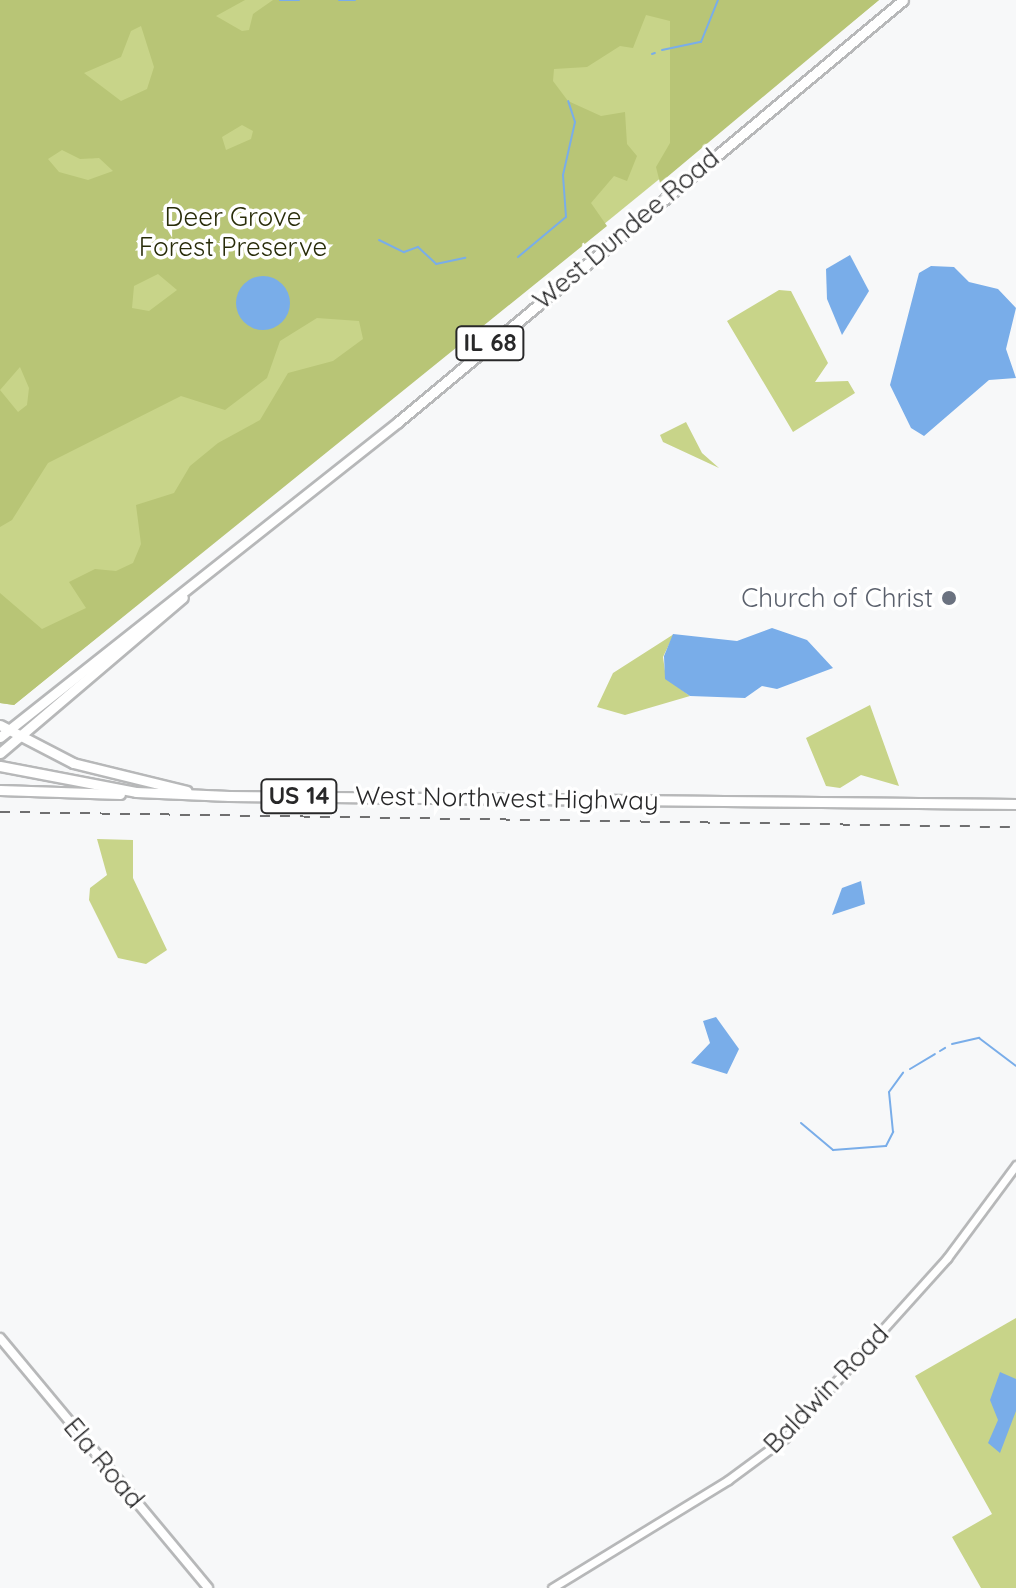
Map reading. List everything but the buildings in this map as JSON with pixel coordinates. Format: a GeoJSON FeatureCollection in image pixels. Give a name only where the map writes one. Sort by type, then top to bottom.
{"type":"FeatureCollection","features":[{"type":"Feature","properties":{"kind":"main road","name":"West Dundee Road"},"geometry":{"type":"LineString","coordinates":[[1,752],[200,580],[903,0]]}},
{"type":"Feature","properties":{"kind":"main road","name":"West Dundee Road"},"geometry":{"type":"LineString","coordinates":[[0,737],[4,727],[200,580]]}},
{"type":"Feature","properties":{"kind":"main road"},"geometry":{"type":"LineString","coordinates":[[36,722],[34,734],[46,752]]}},
{"type":"Feature","properties":{"kind":"main road"},"geometry":{"type":"LineString","coordinates":[[4,727],[46,752],[194,794]]}},
{"type":"Feature","properties":{"kind":"main road","name":"West Northwest Highway"},"geometry":{"type":"LineString","coordinates":[[0,766],[136,792],[1016,804]]}},
{"type":"Feature","properties":{"kind":"main road"},"geometry":{"type":"LineString","coordinates":[[0,790],[136,792]]}},
{"type":"Feature","properties":{"kind":"main road","name":"Ela Road"},"geometry":{"type":"LineString","coordinates":[[0,1338],[208,1588]]}},
{"type":"Feature","properties":{"kind":"street","name":"Baldwin Road"},"geometry":{"type":"LineString","coordinates":[[552,1588],[703,1497],[785,1438],[947,1258],[1016,1165]]}},
{"type":"Feature","properties":{"kind":"green space","name":"Deer Grove Forest Preserve"},"geometry":{"type":"Polygon","coordinates":[[[0,0],[879,0],[14,705],[0,703],[0,0]]]}},
{"type":"Feature","properties":{"kind":"green space","name":"Deer Grove Forest Preserve"},"geometry":{"type":"Polygon","coordinates":[[[0,0],[245,0],[216,16],[242,31],[249,30],[253,14],[273,0],[879,0],[660,183],[656,167],[670,143],[670,21],[646,15],[633,48],[620,46],[587,67],[554,69],[553,81],[568,101],[601,116],[625,112],[627,144],[637,156],[627,181],[614,176],[591,203],[607,226],[14,705],[0,703],[0,593],[42,629],[86,608],[69,582],[95,569],[116,571],[133,563],[141,544],[136,505],[174,493],[190,466],[218,443],[260,420],[288,373],[333,361],[363,339],[359,321],[317,318],[280,341],[267,378],[225,410],[181,396],[48,463],[12,520],[0,527],[0,0]],[[141,26],[131,31],[121,57],[84,73],[121,101],[147,89],[154,67],[141,26]],[[242,125],[222,137],[226,150],[251,139],[253,131],[242,125]],[[62,150],[48,159],[59,172],[88,180],[113,171],[99,158],[80,159],[62,150]],[[158,274],[134,286],[132,308],[149,311],[177,290],[158,274]],[[20,367],[0,390],[18,412],[27,405],[29,388],[20,367]]]}},
{"type":"Feature","properties":{"kind":"green space"},"geometry":{"type":"Polygon","coordinates":[[[779,290],[791,291],[828,363],[815,382],[848,381],[855,393],[793,432],[727,321],[779,290]]]}},
{"type":"Feature","properties":{"kind":"green space"},"geometry":{"type":"Polygon","coordinates":[[[686,422],[702,453],[719,468],[663,442],[660,435],[686,422]]]}},
{"type":"Feature","properties":{"kind":"green space"},"geometry":{"type":"Polygon","coordinates":[[[674,634],[663,657],[666,678],[690,696],[625,715],[597,707],[613,673],[674,634]]]}},
{"type":"Feature","properties":{"kind":"green space"},"geometry":{"type":"Polygon","coordinates":[[[870,705],[899,786],[861,775],[840,788],[826,786],[806,738],[870,705]]]}},
{"type":"Feature","properties":{"kind":"green space"},"geometry":{"type":"Polygon","coordinates":[[[97,839],[133,840],[133,878],[167,950],[146,964],[118,958],[89,900],[90,888],[107,875],[97,839]]]}},
{"type":"Feature","properties":{"kind":"green space"},"geometry":{"type":"Polygon","coordinates":[[[1016,1318],[1016,1588],[981,1588],[952,1537],[992,1514],[915,1376],[1016,1318]]]}},
{"type":"Feature","properties":{"kind":"water"},"geometry":{"type":"Polygon","coordinates":[[[850,255],[869,291],[842,335],[827,299],[826,269],[850,255]]]}},
{"type":"Feature","properties":{"kind":"water"},"geometry":{"type":"Polygon","coordinates":[[[931,266],[954,267],[969,282],[998,289],[1016,308],[1006,349],[1016,378],[989,380],[924,436],[911,428],[890,385],[919,273],[931,266]]]}},
{"type":"Feature","properties":{"kind":"water"},"geometry":{"type":"Polygon","coordinates":[[[263,276],[282,284],[290,303],[282,322],[263,330],[244,322],[236,303],[244,284],[263,276]]]}},
{"type":"Feature","properties":{"kind":"water"},"geometry":{"type":"Polygon","coordinates":[[[772,628],[807,640],[833,668],[777,689],[762,686],[745,698],[690,696],[665,679],[664,656],[673,634],[737,641],[772,628]]]}},
{"type":"Feature","properties":{"kind":"water"},"geometry":{"type":"Polygon","coordinates":[[[861,881],[865,904],[832,915],[842,888],[861,881]]]}},
{"type":"Feature","properties":{"kind":"water"},"geometry":{"type":"Polygon","coordinates":[[[716,1017],[739,1049],[727,1074],[691,1063],[710,1043],[703,1021],[716,1017]]]}},
{"type":"Feature","properties":{"kind":"water"},"geometry":{"type":"Polygon","coordinates":[[[1000,1372],[1016,1379],[1016,1411],[1000,1453],[988,1443],[998,1420],[990,1400],[1000,1372]]]}},
{"type":"Feature","properties":{"kind":"waterway"},"geometry":{"type":"LineString","coordinates":[[280,0],[299,0]]}},
{"type":"Feature","properties":{"kind":"waterway"},"geometry":{"type":"LineString","coordinates":[[339,0],[355,0]]}},
{"type":"Feature","properties":{"kind":"waterway"},"geometry":{"type":"LineString","coordinates":[[662,50],[701,42],[718,0]]}},
{"type":"Feature","properties":{"kind":"waterway"},"geometry":{"type":"LineString","coordinates":[[518,257],[566,217],[563,175],[575,122],[568,101]]}},
{"type":"Feature","properties":{"kind":"waterway"},"geometry":{"type":"LineString","coordinates":[[379,240],[404,252],[418,247],[436,264],[465,258]]}},
{"type":"Feature","properties":{"kind":"waterway"},"geometry":{"type":"LineString","coordinates":[[952,1044],[979,1038],[1016,1066]]}},
{"type":"Feature","properties":{"kind":"waterway"},"geometry":{"type":"LineString","coordinates":[[940,1051],[945,1048]]}},
{"type":"Feature","properties":{"kind":"waterway"},"geometry":{"type":"LineString","coordinates":[[910,1069],[935,1054]]}},
{"type":"Feature","properties":{"kind":"waterway"},"geometry":{"type":"LineString","coordinates":[[801,1123],[833,1150],[886,1146],[893,1132],[889,1092],[903,1073]]}},
{"type":"Feature","properties":{"kind":"railway"},"geometry":{"type":"LineString","coordinates":[[0,812],[1016,827]]}},
{"type":"Feature","properties":{"kind":"place","name":"Church of Christ"},"geometry":{"type":"Point","coordinates":[949,598]}}]}
